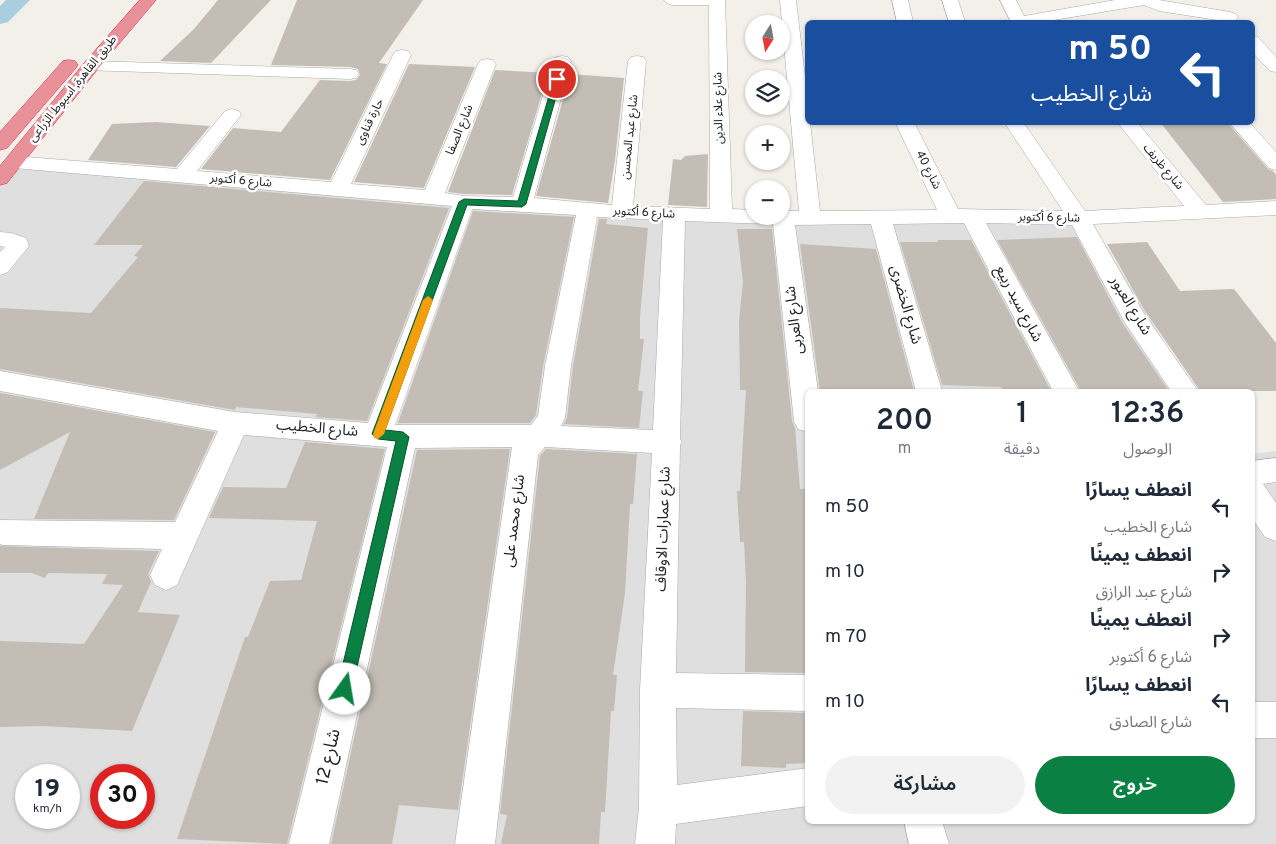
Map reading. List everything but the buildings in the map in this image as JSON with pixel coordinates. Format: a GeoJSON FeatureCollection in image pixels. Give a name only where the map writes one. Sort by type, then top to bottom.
{"type":"FeatureCollection","features":[{"type":"Feature","properties":{"kind":"highway","name":"طريق القاهرة, اسيوط الزراعى"},"geometry":{"type":"LineString","coordinates":[[0,144],[127,0]]}},
{"type":"Feature","properties":{"kind":"highway","name":"طريق القاهرة, اسيوط الزراعى"},"geometry":{"type":"LineString","coordinates":[[0,179],[91,66],[148,0]]}},
{"type":"Feature","properties":{"kind":"street"},"geometry":{"type":"LineString","coordinates":[[672,0],[717,1]]}},
{"type":"Feature","properties":{"kind":"street"},"geometry":{"type":"LineString","coordinates":[[788,0],[800,40],[810,218]]}},
{"type":"Feature","properties":{"kind":"street"},"geometry":{"type":"LineString","coordinates":[[900,0],[905,20]]}},
{"type":"Feature","properties":{"kind":"street"},"geometry":{"type":"LineString","coordinates":[[950,0],[956,20]]}},
{"type":"Feature","properties":{"kind":"street"},"geometry":{"type":"LineString","coordinates":[[1008,0],[1019,20]]}},
{"type":"Feature","properties":{"kind":"street"},"geometry":{"type":"LineString","coordinates":[[1026,20],[1065,6],[1098,7],[1146,0],[1160,6],[1232,20]]}},
{"type":"Feature","properties":{"kind":"street"},"geometry":{"type":"LineString","coordinates":[[1217,0],[1232,20]]}},
{"type":"Feature","properties":{"kind":"street","name":"شارع علاء الدين"},"geometry":{"type":"LineString","coordinates":[[717,1],[722,216]]}},
{"type":"Feature","properties":{"kind":"street"},"geometry":{"type":"LineString","coordinates":[[1098,7],[1117,20]]}},
{"type":"Feature","properties":{"kind":"street"},"geometry":{"type":"LineString","coordinates":[[1255,44],[1276,67]]}},
{"type":"Feature","properties":{"kind":"street","name":"حارة قناوى"},"geometry":{"type":"LineString","coordinates":[[338,189],[402,55]]}},
{"type":"Feature","properties":{"kind":"street"},"geometry":{"type":"LineString","coordinates":[[522,204],[562,61]]}},
{"type":"Feature","properties":{"kind":"street","name":"شارع عبد المحسن"},"geometry":{"type":"LineString","coordinates":[[622,212],[637,61]]}},
{"type":"Feature","properties":{"kind":"street","name":"شارع الصفا"},"geometry":{"type":"LineString","coordinates":[[433,196],[487,64]]}},
{"type":"Feature","properties":{"kind":"street"},"geometry":{"type":"LineString","coordinates":[[91,66],[350,74]]}},
{"type":"Feature","properties":{"kind":"street"},"geometry":{"type":"LineString","coordinates":[[182,176],[232,115]]}},
{"type":"Feature","properties":{"kind":"street","name":"شارع 40"},"geometry":{"type":"LineString","coordinates":[[906,125],[961,216]]}},
{"type":"Feature","properties":{"kind":"street","name":"شارع العبور"},"geometry":{"type":"LineString","coordinates":[[1015,125],[1079,218],[1134,317],[1184,389]]}},
{"type":"Feature","properties":{"kind":"street","name":"شارع ظريف"},"geometry":{"type":"LineString","coordinates":[[1128,125],[1200,212]]}},
{"type":"Feature","properties":{"kind":"street"},"geometry":{"type":"LineString","coordinates":[[1241,125],[1276,164]]}},
{"type":"Feature","properties":{"kind":"street","name":"شارع 6 أكتوبر"},"geometry":{"type":"LineString","coordinates":[[14,162],[433,196],[464,202],[522,204],[674,215],[745,217]]}},
{"type":"Feature","properties":{"kind":"street","name":"شارع 12"},"geometry":{"type":"LineString","coordinates":[[309,844],[390,436],[464,202]]}},
{"type":"Feature","properties":{"kind":"street","name":"شارع 6 أكتوبر"},"geometry":{"type":"LineString","coordinates":[[790,218],[961,216],[1079,218],[1276,208]]}},
{"type":"Feature","properties":{"kind":"street","name":"شارع محمد على"},"geometry":{"type":"LineString","coordinates":[[475,844],[524,451],[539,436],[551,418],[558,366],[588,209]]}},
{"type":"Feature","properties":{"kind":"street","name":"شارع عمارات الاوقاف"},"geometry":{"type":"LineString","coordinates":[[655,844],[658,807],[658,690],[668,442],[674,215]]}},
{"type":"Feature","properties":{"kind":"street","name":"شارع سيد ربيع"},"geometry":{"type":"LineString","coordinates":[[961,216],[1065,389]]}},
{"type":"Feature","properties":{"kind":"street","name":"شارع الخضرى"},"geometry":{"type":"LineString","coordinates":[[880,218],[928,389]]}},
{"type":"Feature","properties":{"kind":"street","name":"شارع العربى"},"geometry":{"type":"LineString","coordinates":[[784,225],[805,397]]}},
{"type":"Feature","properties":{"kind":"street"},"geometry":{"type":"LineString","coordinates":[[0,239],[15,241],[18,243],[18,246],[0,267]]}},
{"type":"Feature","properties":{"kind":"street","name":"شارع الخطيب"},"geometry":{"type":"LineString","coordinates":[[0,381],[235,423],[390,436],[539,436],[668,442]]}},
{"type":"Feature","properties":{"kind":"street"},"geometry":{"type":"LineString","coordinates":[[166,575],[235,423]]}},
{"type":"Feature","properties":{"kind":"street"},"geometry":{"type":"LineString","coordinates":[[1255,473],[1276,470]]}},
{"type":"Feature","properties":{"kind":"street"},"geometry":{"type":"LineString","coordinates":[[1255,496],[1276,528]]}},
{"type":"Feature","properties":{"kind":"street"},"geometry":{"type":"LineString","coordinates":[[3,532],[185,536]]}},
{"type":"Feature","properties":{"kind":"street"},"geometry":{"type":"LineString","coordinates":[[658,690],[805,693]]}},
{"type":"Feature","properties":{"kind":"street"},"geometry":{"type":"LineString","coordinates":[[1255,720],[1276,720]]}},
{"type":"Feature","properties":{"kind":"street"},"geometry":{"type":"LineString","coordinates":[[658,807],[805,787]]}},
{"type":"Feature","properties":{"kind":"street"},"geometry":{"type":"LineString","coordinates":[[924,824],[929,844]]}},
{"type":"Feature","properties":{"kind":"shaded area"},"geometry":{"type":"Polygon","coordinates":[[[14,163],[720,217],[745,217],[745,225],[790,225],[790,216],[1085,211],[1193,389],[805,389],[805,824],[1255,824],[1255,454],[1276,451],[1276,844],[0,844],[0,180],[14,163]]]}},
{"type":"Feature","properties":{"kind":"waterway"},"geometry":{"type":"LineString","coordinates":[[0,17],[19,0]]}},
{"type":"Feature","properties":{"kind":"slow traffic"},"geometry":{"type":"LineString","coordinates":[[378,434],[428,300]]}},
{"type":"Feature","properties":{"kind":"route"},"geometry":{"type":"LineString","coordinates":[[345,689],[403,437],[378,434],[464,202],[522,204],[557,79]]}}]}
